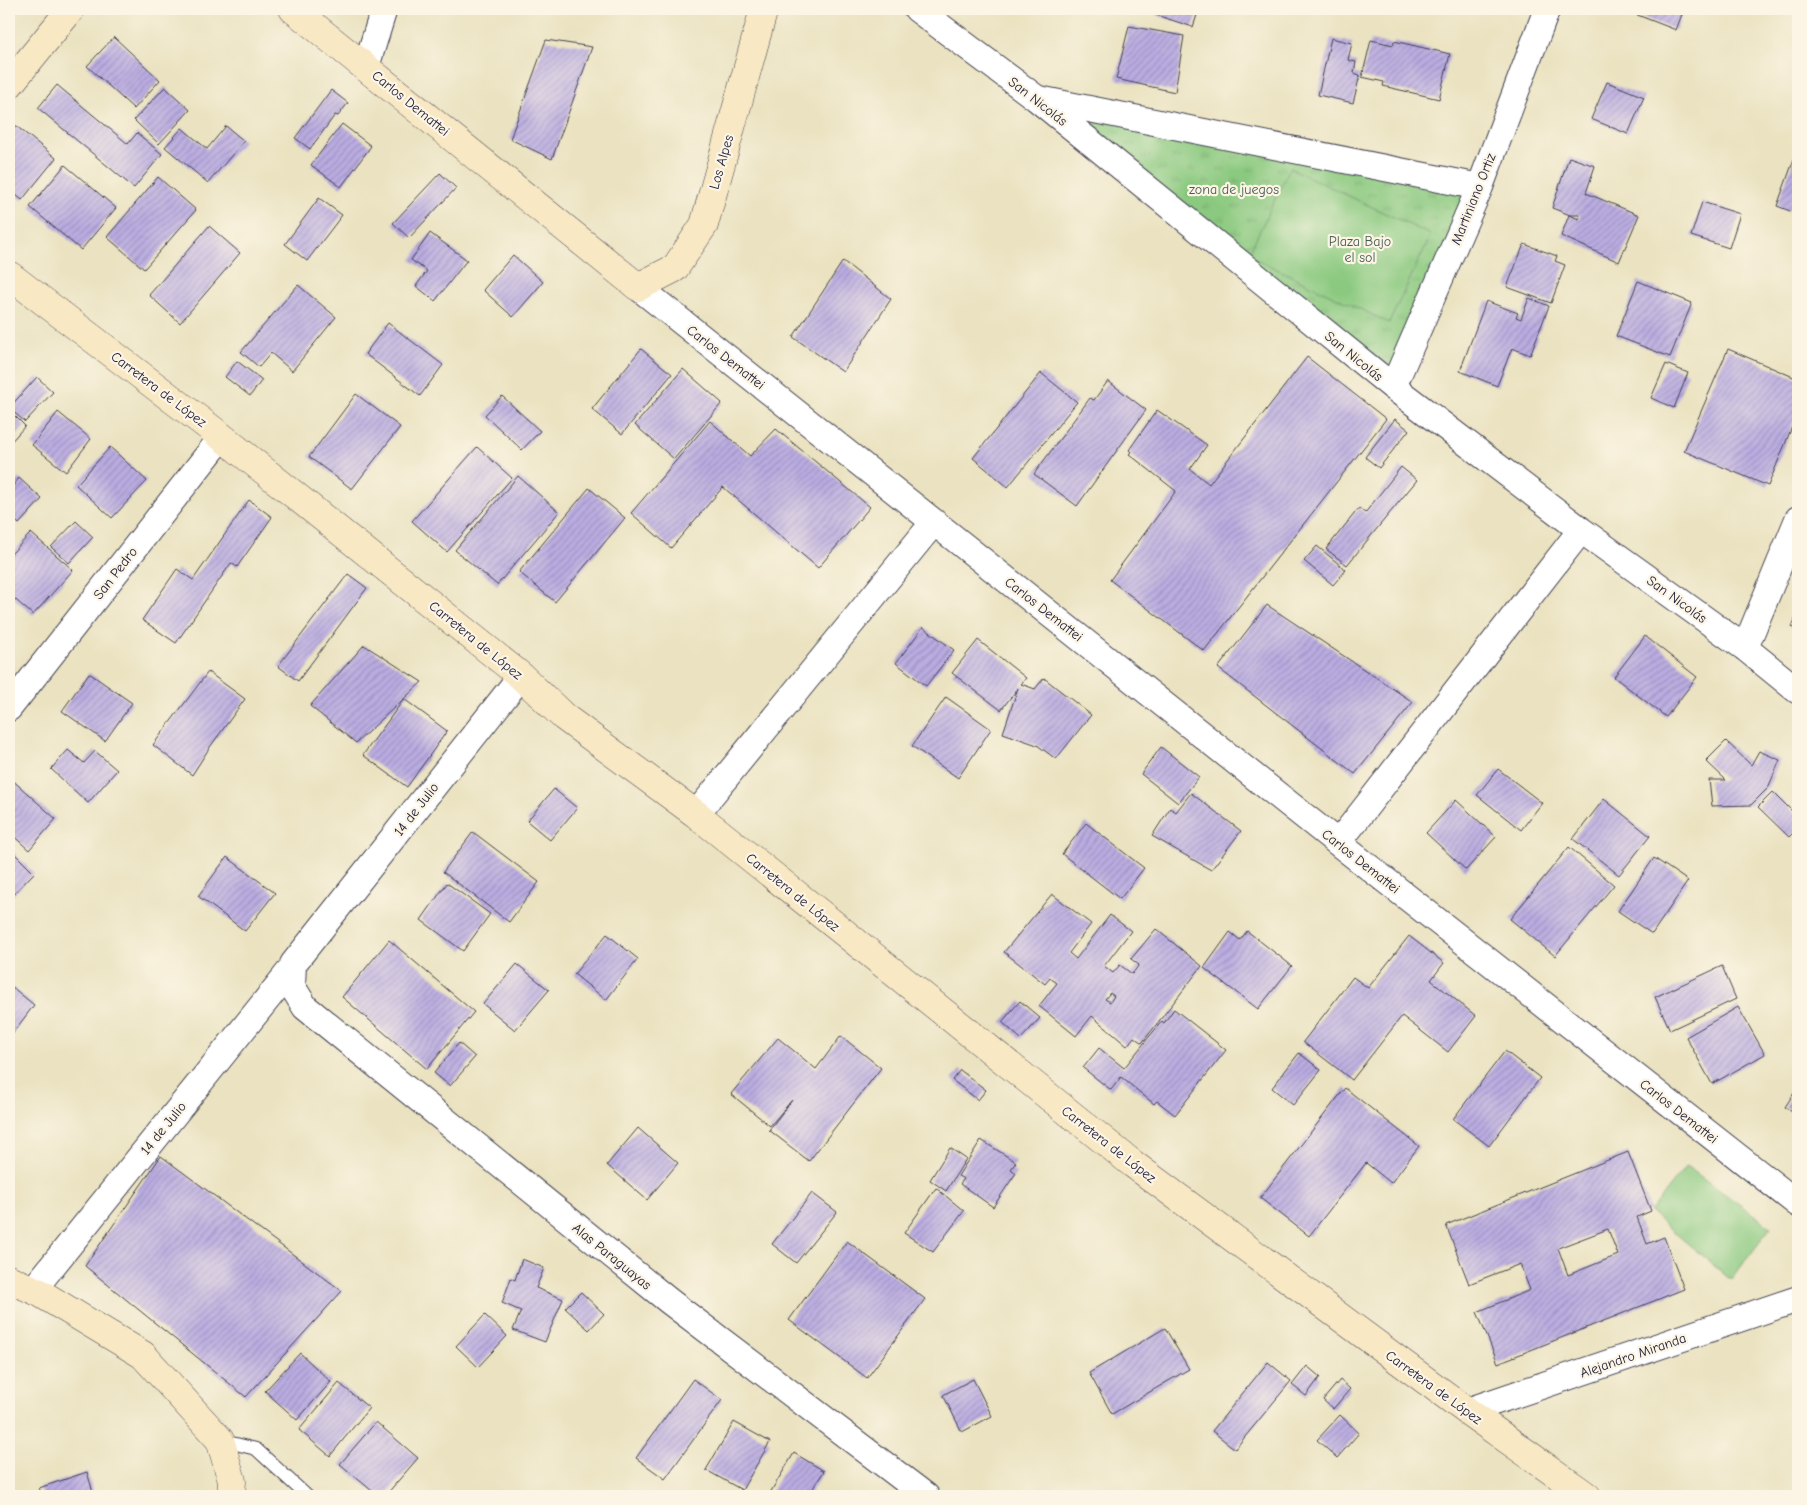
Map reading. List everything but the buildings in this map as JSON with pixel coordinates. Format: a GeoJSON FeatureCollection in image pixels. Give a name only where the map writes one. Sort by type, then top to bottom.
{"type":"FeatureCollection","features":[{"type":"Feature","properties":{"kind":"main road"},"geometry":{"type":"LineString","coordinates":[[9,85],[71,9]]}},
{"type":"Feature","properties":{"kind":"main road","name":"Carlos Demattei"},"geometry":{"type":"LineString","coordinates":[[293,9],[638,287]]}},
{"type":"Feature","properties":{"kind":"main road","name":"Los Alpes"},"geometry":{"type":"LineString","coordinates":[[638,287],[675,268],[704,225],[764,9]]}},
{"type":"Feature","properties":{"kind":"main road","name":"Carretera de López"},"geometry":{"type":"LineString","coordinates":[[9,275],[222,437],[521,676],[564,717],[696,814],[1133,1164],[1467,1411],[1587,1496]]}},
{"type":"Feature","properties":{"kind":"main road"},"geometry":{"type":"LineString","coordinates":[[27,1288],[143,1355],[220,1440],[232,1481],[231,1496]]}},
{"type":"Feature","properties":{"kind":"street"},"geometry":{"type":"LineString","coordinates":[[366,67],[384,9]]}},
{"type":"Feature","properties":{"kind":"street","name":"San Nicolás"},"geometry":{"type":"LineString","coordinates":[[918,9],[1036,98],[1393,387],[1581,530],[1745,648],[1798,692]]}},
{"type":"Feature","properties":{"kind":"street","name":"Martiniano Ortiz"},"geometry":{"type":"LineString","coordinates":[[1393,387],[1480,187],[1547,9]]}},
{"type":"Feature","properties":{"kind":"street"},"geometry":{"type":"LineString","coordinates":[[1036,98],[1480,187]]}},
{"type":"Feature","properties":{"kind":"street","name":"Carlos Demattei"},"geometry":{"type":"LineString","coordinates":[[638,287],[1338,843],[1798,1204]]}},
{"type":"Feature","properties":{"kind":"street","name":"San Pedro"},"geometry":{"type":"LineString","coordinates":[[9,708],[222,437]]}},
{"type":"Feature","properties":{"kind":"street"},"geometry":{"type":"LineString","coordinates":[[1745,648],[1798,519]]}},
{"type":"Feature","properties":{"kind":"street"},"geometry":{"type":"LineString","coordinates":[[696,814],[934,522]]}},
{"type":"Feature","properties":{"kind":"street"},"geometry":{"type":"LineString","coordinates":[[1338,843],[1581,530]]}},
{"type":"Feature","properties":{"kind":"street","name":"14 de Julio"},"geometry":{"type":"LineString","coordinates":[[27,1288],[293,967],[521,676]]}},
{"type":"Feature","properties":{"kind":"street","name":"Alas Paraguayas"},"geometry":{"type":"LineString","coordinates":[[293,967],[292,986],[305,1007],[669,1301],[926,1496]]}},
{"type":"Feature","properties":{"kind":"street","name":"Alejandro Miranda"},"geometry":{"type":"LineString","coordinates":[[1467,1411],[1798,1299]]}},
{"type":"Feature","properties":{"kind":"lane"},"geometry":{"type":"LineString","coordinates":[[220,1440],[256,1449],[307,1496]]}},
{"type":"Feature","properties":{"kind":"green space","name":"Plaza Bajo el sol"},"geometry":{"type":"Polygon","coordinates":[[[1052,107],[1473,190],[1390,375],[1052,107]]]}},
{"type":"Feature","properties":{"kind":"green space"},"geometry":{"type":"Polygon","coordinates":[[[1290,168],[1431,235],[1389,323],[1248,255],[1290,168]]]}},
{"type":"Feature","properties":{"kind":"green space"},"geometry":{"type":"Polygon","coordinates":[[[1686,1166],[1771,1227],[1731,1280],[1650,1212],[1686,1166]]]}},
{"type":"Feature","properties":{"kind":"park label","name":"zona de juegos"},"geometry":{"type":"Point","coordinates":[1234,189]}}]}
